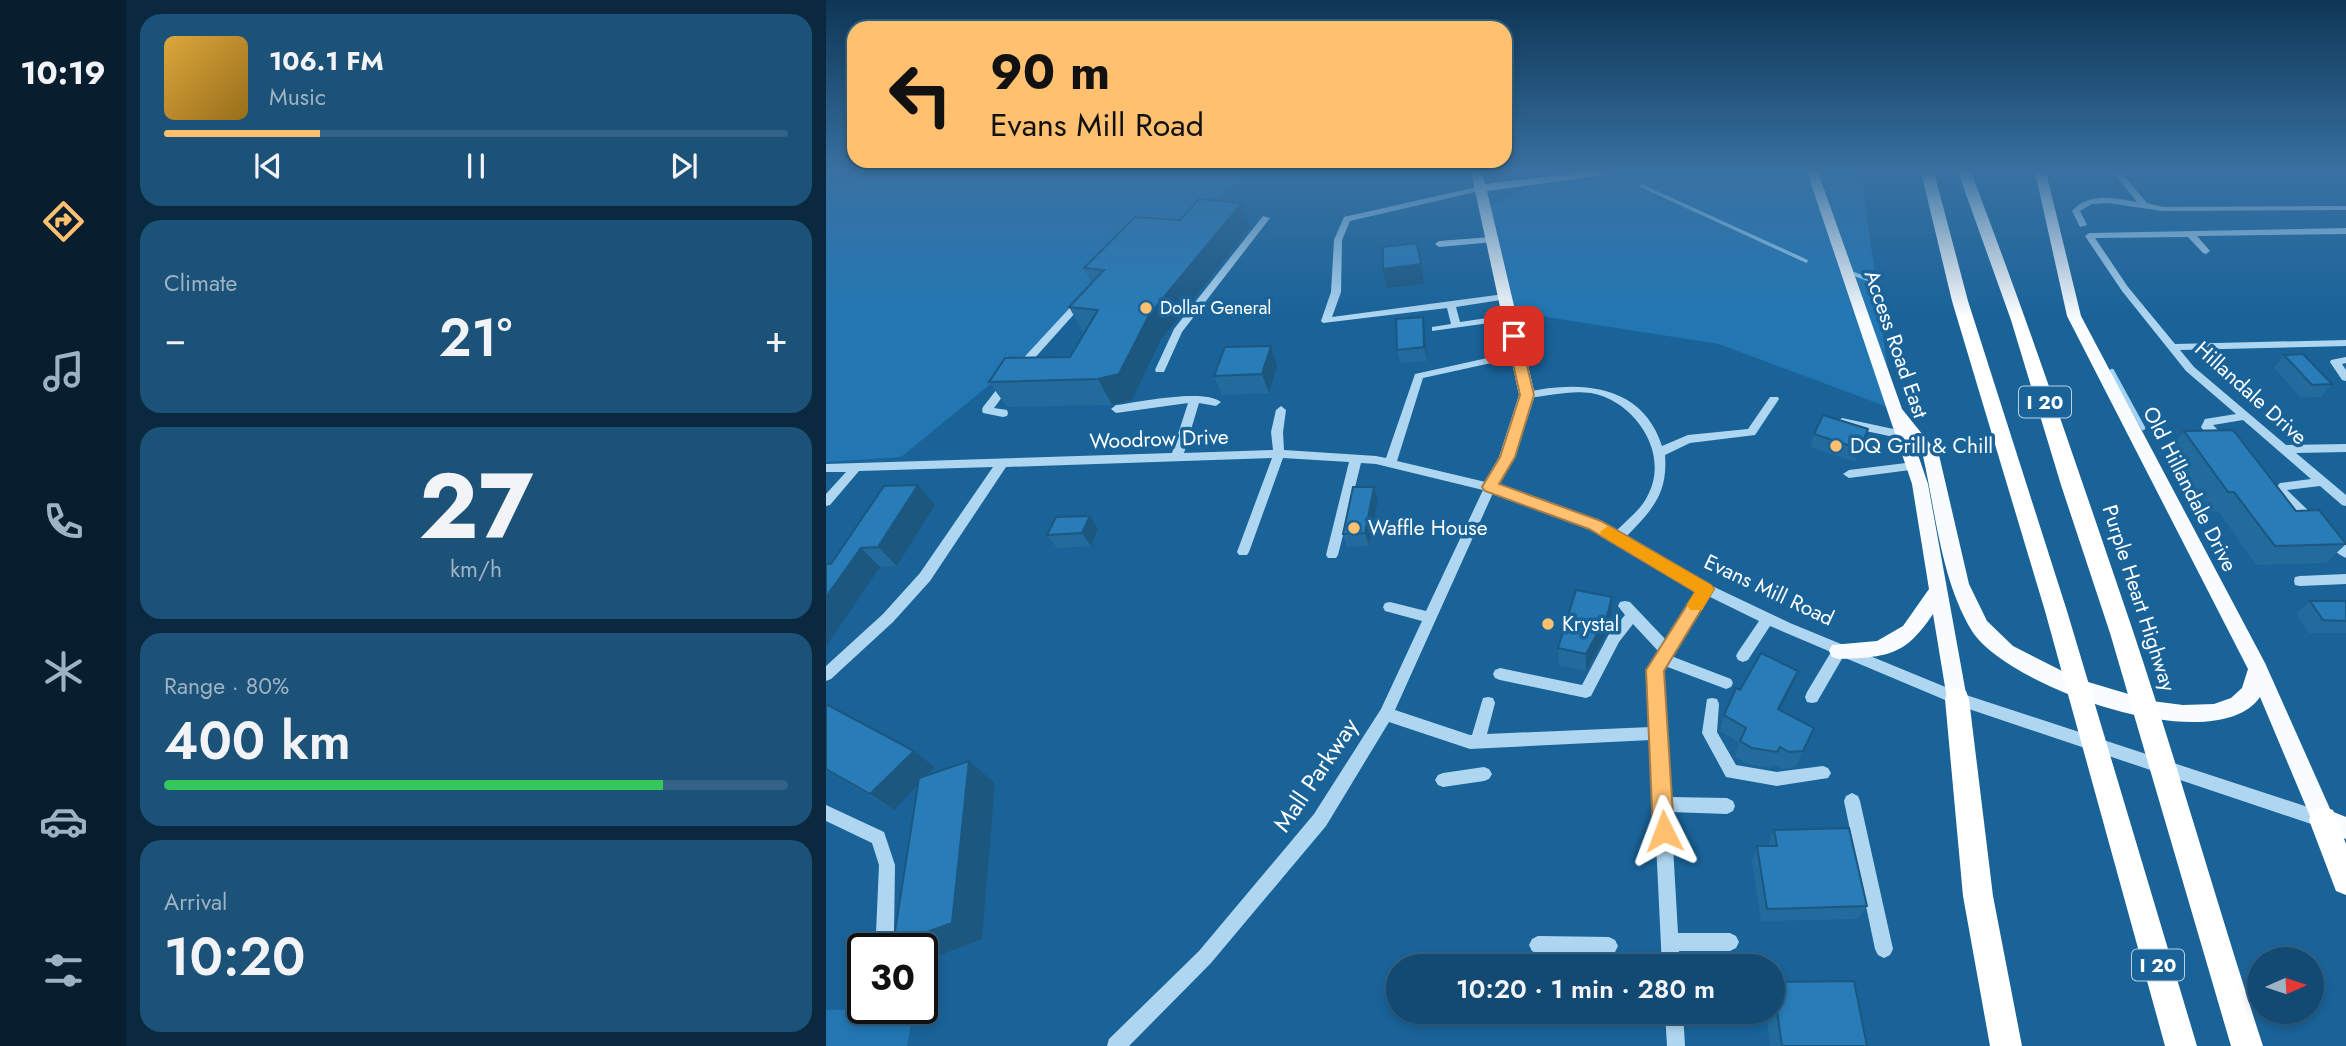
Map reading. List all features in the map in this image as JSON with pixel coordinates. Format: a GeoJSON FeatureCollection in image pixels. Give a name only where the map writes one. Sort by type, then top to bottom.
{"type":"FeatureCollection","features":[{"type":"Feature","properties":{"kind":"highway","name":"I 20"},"geometry":{"type":"LineString","coordinates":[[1939,221],[1960,301],[2056,611],[2181,1046]]}},
{"type":"Feature","properties":{"kind":"highway","name":"Purple Heart Highway"},"geometry":{"type":"LineString","coordinates":[[1982,221],[2019,320],[2122,634],[2247,1046]]}},
{"type":"Feature","properties":{"kind":"highway"},"geometry":{"type":"LineString","coordinates":[[1957,699],[1978,896],[2006,1046]]}},
{"type":"Feature","properties":{"kind":"highway"},"geometry":{"type":"LineString","coordinates":[[2335,824],[2346,881]]}},
{"type":"Feature","properties":{"kind":"main road"},"geometry":{"type":"LineString","coordinates":[[1487,221],[1527,395],[1507,457],[1490,487]]}},
{"type":"Feature","properties":{"kind":"main road","name":"Access Road East"},"geometry":{"type":"LineString","coordinates":[[1829,221],[1920,484],[1957,699]]}},
{"type":"Feature","properties":{"kind":"main road","name":"Old Hillandale Drive"},"geometry":{"type":"LineString","coordinates":[[2052,221],[2074,316],[2335,824]]}},
{"type":"Feature","properties":{"kind":"main road"},"geometry":{"type":"LineString","coordinates":[[1895,411],[1931,455],[1960,584],[1980,626],[2006,652],[2073,687],[2152,710],[2183,714],[2214,713],[2238,705],[2251,693],[2258,670]]}},
{"type":"Feature","properties":{"kind":"main road"},"geometry":{"type":"LineString","coordinates":[[1839,651],[1880,649],[1910,632],[1938,590]]}},
{"type":"Feature","properties":{"kind":"street"},"geometry":{"type":"LineString","coordinates":[[1160,370],[1177,331],[1264,221]]}},
{"type":"Feature","properties":{"kind":"street"},"geometry":{"type":"LineString","coordinates":[[1346,221],[1338,240],[1343,257],[1336,292],[1326,321],[1504,298]]}},
{"type":"Feature","properties":{"kind":"street"},"geometry":{"type":"LineString","coordinates":[[2081,221],[2083,225]]}},
{"type":"Feature","properties":{"kind":"street"},"geometry":{"type":"LineString","coordinates":[[2190,234],[2255,237],[2346,231]]}},
{"type":"Feature","properties":{"kind":"street"},"geometry":{"type":"LineString","coordinates":[[2190,234],[2206,251]]}},
{"type":"Feature","properties":{"kind":"street","name":"Hillandale Drive"},"geometry":{"type":"LineString","coordinates":[[2190,234],[2089,236],[2125,289],[2190,369],[2346,502]]}},
{"type":"Feature","properties":{"kind":"street"},"geometry":{"type":"LineString","coordinates":[[1439,244],[1491,240]]}},
{"type":"Feature","properties":{"kind":"street"},"geometry":{"type":"LineString","coordinates":[[1003,413],[987,410],[996,395],[1087,294]]}},
{"type":"Feature","properties":{"kind":"street"},"geometry":{"type":"LineString","coordinates":[[1451,305],[1456,326]]}},
{"type":"Feature","properties":{"kind":"street"},"geometry":{"type":"LineString","coordinates":[[1435,329],[1508,318]]}},
{"type":"Feature","properties":{"kind":"street"},"geometry":{"type":"LineString","coordinates":[[2282,334],[2291,344]]}},
{"type":"Feature","properties":{"kind":"street"},"geometry":{"type":"LineString","coordinates":[[2172,347],[2346,343]]}},
{"type":"Feature","properties":{"kind":"street"},"geometry":{"type":"LineString","coordinates":[[1391,464],[1419,376],[1519,354]]}},
{"type":"Feature","properties":{"kind":"street"},"geometry":{"type":"LineString","coordinates":[[2346,360],[2335,362],[2346,378]]}},
{"type":"Feature","properties":{"kind":"street"},"geometry":{"type":"LineString","coordinates":[[1527,395],[1589,390],[1611,395],[1634,408],[1650,430],[1660,452],[1661,469],[1657,490],[1644,510],[1617,538]]}},
{"type":"Feature","properties":{"kind":"street"},"geometry":{"type":"LineString","coordinates":[[1177,457],[1195,399]]}},
{"type":"Feature","properties":{"kind":"street"},"geometry":{"type":"LineString","coordinates":[[1116,409],[1195,399],[1216,402]]}},
{"type":"Feature","properties":{"kind":"street"},"geometry":{"type":"LineString","coordinates":[[1660,452],[1688,439],[1751,432],[1774,399]]}},
{"type":"Feature","properties":{"kind":"street"},"geometry":{"type":"LineString","coordinates":[[1242,552],[1279,454],[1277,432],[1281,410]]}},
{"type":"Feature","properties":{"kind":"street"},"geometry":{"type":"LineString","coordinates":[[2232,449],[2207,427],[2209,422],[2245,416]]}},
{"type":"Feature","properties":{"kind":"street"},"geometry":{"type":"LineString","coordinates":[[1836,421],[1903,435]]}},
{"type":"Feature","properties":{"kind":"street"},"geometry":{"type":"LineString","coordinates":[[2284,449],[2346,448]]}},
{"type":"Feature","properties":{"kind":"street","name":"Woodrow Drive"},"geometry":{"type":"LineString","coordinates":[[826,468],[1279,454],[1391,464],[1490,487]]}},
{"type":"Feature","properties":{"kind":"street"},"geometry":{"type":"LineString","coordinates":[[1332,555],[1356,459]]}},
{"type":"Feature","properties":{"kind":"street"},"geometry":{"type":"LineString","coordinates":[[826,675],[888,618],[925,577],[1002,463]]}},
{"type":"Feature","properties":{"kind":"street"},"geometry":{"type":"LineString","coordinates":[[826,502],[857,466]]}},
{"type":"Feature","properties":{"kind":"street"},"geometry":{"type":"LineString","coordinates":[[1849,474],[1914,466]]}},
{"type":"Feature","properties":{"kind":"street"},"geometry":{"type":"LineString","coordinates":[[2322,482],[2274,486],[2346,553]]}},
{"type":"Feature","properties":{"kind":"street","name":"Evans Mill Road"},"geometry":{"type":"LineString","coordinates":[[1490,487],[1595,525],[1705,589],[1839,651],[1957,699],[2335,824]]}},
{"type":"Feature","properties":{"kind":"street","name":"Mall Parkway"},"geometry":{"type":"LineString","coordinates":[[1116,1046],[1205,957],[1320,820],[1386,714],[1490,487]]}},
{"type":"Feature","properties":{"kind":"street"},"geometry":{"type":"LineString","coordinates":[[2300,581],[2346,579]]}},
{"type":"Feature","properties":{"kind":"street"},"geometry":{"type":"LineString","coordinates":[[1670,954],[1655,670],[1705,589]]}},
{"type":"Feature","properties":{"kind":"street"},"geometry":{"type":"LineString","coordinates":[[1390,607],[1430,618]]}},
{"type":"Feature","properties":{"kind":"street"},"geometry":{"type":"LineString","coordinates":[[1500,674],[1586,692],[1629,610],[1664,655],[1726,683]]}},
{"type":"Feature","properties":{"kind":"street"},"geometry":{"type":"LineString","coordinates":[[1744,656],[1768,619]]}},
{"type":"Feature","properties":{"kind":"street"},"geometry":{"type":"LineString","coordinates":[[1812,696],[1839,651]]}},
{"type":"Feature","properties":{"kind":"street"},"geometry":{"type":"LineString","coordinates":[[1478,741],[1488,703]]}},
{"type":"Feature","properties":{"kind":"street"},"geometry":{"type":"LineString","coordinates":[[1712,704],[1709,733],[1731,772],[1777,779],[1823,773]]}},
{"type":"Feature","properties":{"kind":"street"},"geometry":{"type":"LineString","coordinates":[[1386,714],[1470,742],[1658,733]]}},
{"type":"Feature","properties":{"kind":"street"},"geometry":{"type":"LineString","coordinates":[[1443,780],[1485,774]]}},
{"type":"Feature","properties":{"kind":"street"},"geometry":{"type":"LineString","coordinates":[[1852,801],[1884,949]]}},
{"type":"Feature","properties":{"kind":"street"},"geometry":{"type":"LineString","coordinates":[[1662,804],[1727,806]]}},
{"type":"Feature","properties":{"kind":"street"},"geometry":{"type":"LineString","coordinates":[[826,813],[878,838],[887,865],[885,933]]}},
{"type":"Feature","properties":{"kind":"street"},"geometry":{"type":"LineString","coordinates":[[1670,942],[1730,942]]}},
{"type":"Feature","properties":{"kind":"street"},"geometry":{"type":"LineString","coordinates":[[1538,945],[1609,946]]}},
{"type":"Feature","properties":{"kind":"street"},"geometry":{"type":"LineString","coordinates":[[1674,1024],[1675,1046]]}},
{"type":"Feature","properties":{"kind":"shaded area"},"geometry":{"type":"Polygon","coordinates":[[[826,221],[1190,221],[901,457],[826,462],[826,221]]]}},
{"type":"Feature","properties":{"kind":"shaded area"},"geometry":{"type":"Polygon","coordinates":[[[1493,221],[1868,221],[1893,409],[1719,344],[1515,312],[1493,221]]]}},
{"type":"Feature","properties":{"kind":"shaded area"},"geometry":{"type":"Polygon","coordinates":[[[826,1010],[847,1010],[847,1024],[911,1024],[907,1046],[826,1046],[826,1010]]]}},
{"type":"Feature","properties":{"kind":"building"},"geometry":{"type":"Polygon","coordinates":[[[1131,221],[1227,221],[1149,315],[1119,374],[1098,379],[989,382],[1005,358],[1070,357],[1098,310],[1069,307],[1104,270],[1084,268],[1131,221]]]}},
{"type":"Feature","properties":{"kind":"building"},"geometry":{"type":"Polygon","coordinates":[[[1417,243],[1421,264],[1383,269],[1383,247],[1417,243]]]}},
{"type":"Feature","properties":{"kind":"building"},"geometry":{"type":"Polygon","coordinates":[[[1423,317],[1424,347],[1397,350],[1396,319],[1423,317]]]}},
{"type":"Feature","properties":{"kind":"building"},"geometry":{"type":"Polygon","coordinates":[[[1271,346],[1262,374],[1214,376],[1225,347],[1271,346]]]}},
{"type":"Feature","properties":{"kind":"building"},"geometry":{"type":"Polygon","coordinates":[[[2303,354],[2332,384],[2312,385],[2284,355],[2303,354]]]}},
{"type":"Feature","properties":{"kind":"building"},"geometry":{"type":"Polygon","coordinates":[[[1823,415],[1868,429],[1860,449],[1814,434],[1823,415]]]}},
{"type":"Feature","properties":{"kind":"building"},"geometry":{"type":"Polygon","coordinates":[[[2233,430],[2296,511],[2319,510],[2346,544],[2275,546],[2234,492],[2228,492],[2184,431],[2233,430]]]}},
{"type":"Feature","properties":{"kind":"building"},"geometry":{"type":"Polygon","coordinates":[[[918,485],[878,547],[861,548],[826,597],[826,564],[831,564],[884,486],[918,485]]]}},
{"type":"Feature","properties":{"kind":"building"},"geometry":{"type":"Polygon","coordinates":[[[1353,487],[1374,487],[1365,533],[1343,534],[1353,487]]]}},
{"type":"Feature","properties":{"kind":"building"},"geometry":{"type":"Polygon","coordinates":[[[1090,516],[1082,533],[1047,535],[1056,517],[1090,516]]]}},
{"type":"Feature","properties":{"kind":"building"},"geometry":{"type":"Polygon","coordinates":[[[1576,590],[1612,597],[1607,616],[1586,654],[1558,648],[1576,590]]]}},
{"type":"Feature","properties":{"kind":"building"},"geometry":{"type":"Polygon","coordinates":[[[2310,601],[2346,601],[2346,621],[2323,620],[2310,601]]]}},
{"type":"Feature","properties":{"kind":"building"},"geometry":{"type":"Polygon","coordinates":[[[1761,653],[1798,671],[1778,709],[1814,728],[1803,751],[1789,752],[1780,747],[1777,752],[1752,748],[1740,741],[1746,728],[1724,715],[1736,688],[1740,690],[1761,653]]]}},
{"type":"Feature","properties":{"kind":"building"},"geometry":{"type":"Polygon","coordinates":[[[826,704],[914,751],[870,794],[826,769],[826,704]]]}},
{"type":"Feature","properties":{"kind":"building"},"geometry":{"type":"Polygon","coordinates":[[[969,761],[952,923],[924,933],[895,933],[919,778],[969,761]]]}},
{"type":"Feature","properties":{"kind":"building"},"geometry":{"type":"Polygon","coordinates":[[[1849,828],[1867,906],[1767,909],[1757,846],[1777,846],[1774,830],[1849,828]]]}},
{"type":"Feature","properties":{"kind":"building"},"geometry":{"type":"Polygon","coordinates":[[[1854,981],[1867,1046],[1782,1046],[1779,1024],[1785,1024],[1785,982],[1854,981]]]}},
{"type":"Feature","properties":{"kind":"waterway"},"geometry":{"type":"LineString","coordinates":[[1718,221],[1806,261]]}},
{"type":"Feature","properties":{"kind":"waterway"},"geometry":{"type":"LineString","coordinates":[[1854,274],[1870,280]]}},
{"type":"Feature","properties":{"kind":"waterway"},"geometry":{"type":"LineString","coordinates":[[2112,371],[2143,428]]}},
{"type":"Feature","properties":{"kind":"slow traffic"},"geometry":{"type":"LineString","coordinates":[[1608,532],[1705,589],[1696,605]]}},
{"type":"Feature","properties":{"kind":"place","name":"Dollar General"},"geometry":{"type":"Point","coordinates":[1146,308]}},
{"type":"Feature","properties":{"kind":"place","name":"DQ Grill & Chill"},"geometry":{"type":"Point","coordinates":[1836,446]}},
{"type":"Feature","properties":{"kind":"place","name":"Waffle House"},"geometry":{"type":"Point","coordinates":[1354,528]}},
{"type":"Feature","properties":{"kind":"place","name":"Krystal"},"geometry":{"type":"Point","coordinates":[1548,624]}},
{"type":"Feature","properties":{"kind":"route"},"geometry":{"type":"LineString","coordinates":[[1514,336],[1527,395],[1507,457],[1490,487],[1595,525],[1705,589],[1655,670],[1664,831]]}}]}
